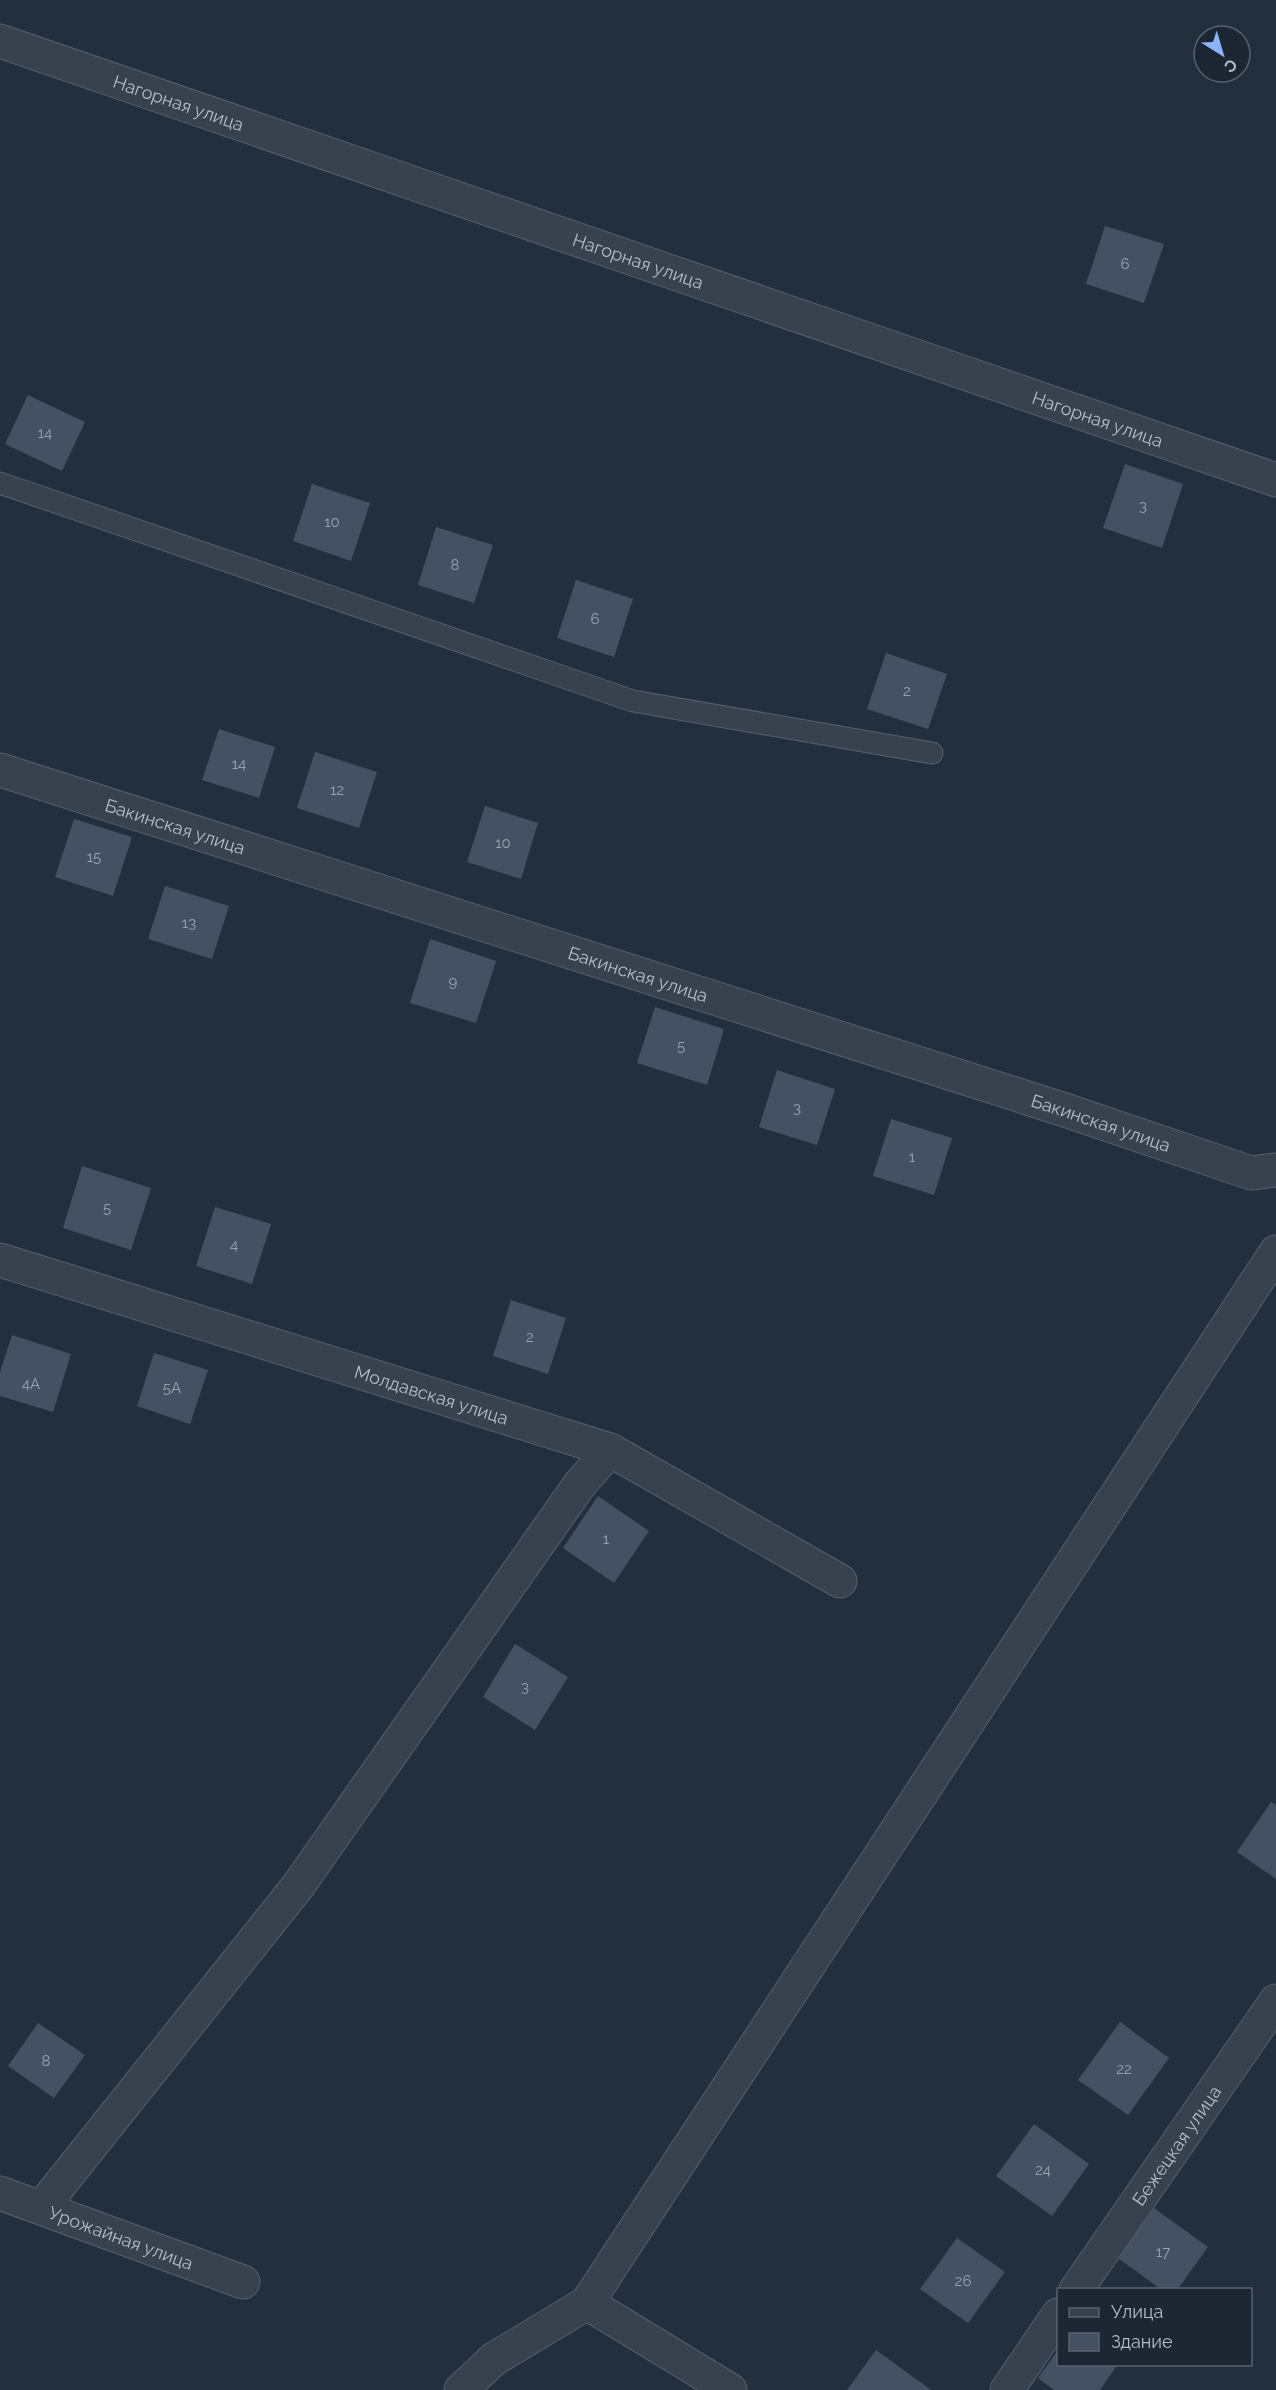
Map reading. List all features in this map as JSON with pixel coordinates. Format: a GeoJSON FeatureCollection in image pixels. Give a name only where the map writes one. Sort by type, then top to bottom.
{"type":"FeatureCollection","features":[{"type":"Feature","properties":{"kind":"street","name":"Нагорная улица"},"geometry":{"type":"LineString","coordinates":[[0,41],[1276,480]]}},
{"type":"Feature","properties":{"kind":"street","name":"Бакинская улица"},"geometry":{"type":"LineString","coordinates":[[0,770],[1065,1110],[1251,1173],[1276,1170]]}},
{"type":"Feature","properties":{"kind":"street"},"geometry":{"type":"LineString","coordinates":[[461,2390],[494,2359],[586,2303],[1276,1252]]}},
{"type":"Feature","properties":{"kind":"street","name":"Молдавская улица"},"geometry":{"type":"LineString","coordinates":[[0,1260],[610,1450],[840,1581]]}},
{"type":"Feature","properties":{"kind":"street"},"geometry":{"type":"LineString","coordinates":[[42,2207],[298,1886],[580,1484],[610,1450]]}},
{"type":"Feature","properties":{"kind":"street","name":"Бежецкая улица"},"geometry":{"type":"LineString","coordinates":[[1077,2288],[1276,2001]]}},
{"type":"Feature","properties":{"kind":"street","name":"Урожайная улица"},"geometry":{"type":"LineString","coordinates":[[0,2193],[243,2282]]}},
{"type":"Feature","properties":{"kind":"street"},"geometry":{"type":"LineString","coordinates":[[586,2303],[730,2390]]}},
{"type":"Feature","properties":{"kind":"street"},"geometry":{"type":"LineString","coordinates":[[1007,2390],[1057,2318]]}},
{"type":"Feature","properties":{"kind":"lane"},"geometry":{"type":"LineString","coordinates":[[0,483],[633,701],[932,753]]}},
{"type":"Feature","properties":{"kind":"building"},"geometry":{"type":"Polygon","coordinates":[[[1105,226],[1164,244],[1144,303],[1086,284],[1105,226]]]}},
{"type":"Feature","properties":{"kind":"building"},"geometry":{"type":"Polygon","coordinates":[[[28,395],[85,422],[62,471],[5,444],[28,395]]]}},
{"type":"Feature","properties":{"kind":"building"},"geometry":{"type":"Polygon","coordinates":[[[1125,464],[1183,484],[1162,548],[1103,528],[1125,464]]]}},
{"type":"Feature","properties":{"kind":"building"},"geometry":{"type":"Polygon","coordinates":[[[312,484],[370,503],[351,561],[293,541],[312,484]]]}},
{"type":"Feature","properties":{"kind":"building"},"geometry":{"type":"Polygon","coordinates":[[[436,527],[493,545],[474,603],[418,585],[436,527]]]}},
{"type":"Feature","properties":{"kind":"building"},"geometry":{"type":"Polygon","coordinates":[[[576,580],[633,599],[614,657],[557,638],[576,580]]]}},
{"type":"Feature","properties":{"kind":"building"},"geometry":{"type":"Polygon","coordinates":[[[886,653],[947,674],[928,729],[867,709],[886,653]]]}},
{"type":"Feature","properties":{"kind":"building"},"geometry":{"type":"Polygon","coordinates":[[[219,729],[275,747],[259,798],[202,780],[219,729]]]}},
{"type":"Feature","properties":{"kind":"building"},"geometry":{"type":"Polygon","coordinates":[[[315,752],[377,772],[359,828],[297,808],[315,752]]]}},
{"type":"Feature","properties":{"kind":"building"},"geometry":{"type":"Polygon","coordinates":[[[485,806],[538,823],[521,879],[467,862],[485,806]]]}},
{"type":"Feature","properties":{"kind":"building"},"geometry":{"type":"Polygon","coordinates":[[[74,819],[132,837],[113,896],[55,877],[74,819]]]}},
{"type":"Feature","properties":{"kind":"building"},"geometry":{"type":"Polygon","coordinates":[[[165,886],[229,906],[212,959],[148,939],[165,886]]]}},
{"type":"Feature","properties":{"kind":"building"},"geometry":{"type":"Polygon","coordinates":[[[430,939],[496,961],[476,1023],[410,1003],[430,939]]]}},
{"type":"Feature","properties":{"kind":"building"},"geometry":{"type":"Polygon","coordinates":[[[655,1007],[724,1029],[707,1085],[637,1063],[655,1007]]]}},
{"type":"Feature","properties":{"kind":"building"},"geometry":{"type":"Polygon","coordinates":[[[777,1070],[835,1089],[817,1145],[759,1127],[777,1070]]]}},
{"type":"Feature","properties":{"kind":"building"},"geometry":{"type":"Polygon","coordinates":[[[891,1119],[952,1138],[934,1195],[873,1176],[891,1119]]]}},
{"type":"Feature","properties":{"kind":"building"},"geometry":{"type":"Polygon","coordinates":[[[82,1166],[151,1188],[131,1250],[63,1228],[82,1166]]]}},
{"type":"Feature","properties":{"kind":"building"},"geometry":{"type":"Polygon","coordinates":[[[215,1207],[271,1224],[252,1284],[196,1266],[215,1207]]]}},
{"type":"Feature","properties":{"kind":"building"},"geometry":{"type":"Polygon","coordinates":[[[511,1300],[566,1318],[548,1374],[493,1356],[511,1300]]]}},
{"type":"Feature","properties":{"kind":"building"},"geometry":{"type":"Polygon","coordinates":[[[12,1335],[71,1354],[53,1412],[0,1396],[0,1372],[12,1335]]]}},
{"type":"Feature","properties":{"kind":"building"},"geometry":{"type":"Polygon","coordinates":[[[154,1353],[208,1370],[190,1424],[137,1406],[154,1353]]]}},
{"type":"Feature","properties":{"kind":"building"},"geometry":{"type":"Polygon","coordinates":[[[598,1496],[649,1531],[614,1583],[563,1548],[598,1496]]]}},
{"type":"Feature","properties":{"kind":"building"},"geometry":{"type":"Polygon","coordinates":[[[515,1644],[568,1677],[535,1730],[483,1697],[515,1644]]]}},
{"type":"Feature","properties":{"kind":"building"},"geometry":{"type":"Polygon","coordinates":[[[1271,1802],[1276,1805],[1276,1879],[1237,1852],[1271,1802]]]}},
{"type":"Feature","properties":{"kind":"building"},"geometry":{"type":"Polygon","coordinates":[[[1120,2022],[1169,2058],[1128,2115],[1078,2080],[1120,2022]]]}},
{"type":"Feature","properties":{"kind":"building"},"geometry":{"type":"Polygon","coordinates":[[[38,2023],[85,2055],[54,2098],[8,2066],[38,2023]]]}},
{"type":"Feature","properties":{"kind":"building"},"geometry":{"type":"Polygon","coordinates":[[[1034,2124],[1089,2164],[1052,2216],[996,2176],[1034,2124]]]}},
{"type":"Feature","properties":{"kind":"building"},"geometry":{"type":"Polygon","coordinates":[[[1154,2208],[1208,2247],[1178,2288],[1159,2288],[1118,2258],[1154,2208]]]}},
{"type":"Feature","properties":{"kind":"building"},"geometry":{"type":"Polygon","coordinates":[[[957,2238],[1005,2272],[968,2323],[920,2289],[957,2238]]]}},
{"type":"Feature","properties":{"kind":"building"},"geometry":{"type":"Polygon","coordinates":[[[876,2350],[931,2390],[847,2390],[876,2350]]]}},
{"type":"Feature","properties":{"kind":"building"},"geometry":{"type":"Polygon","coordinates":[[[1057,2351],[1057,2366],[1117,2366],[1100,2390],[1054,2390],[1038,2378],[1057,2351]]]}}]}
